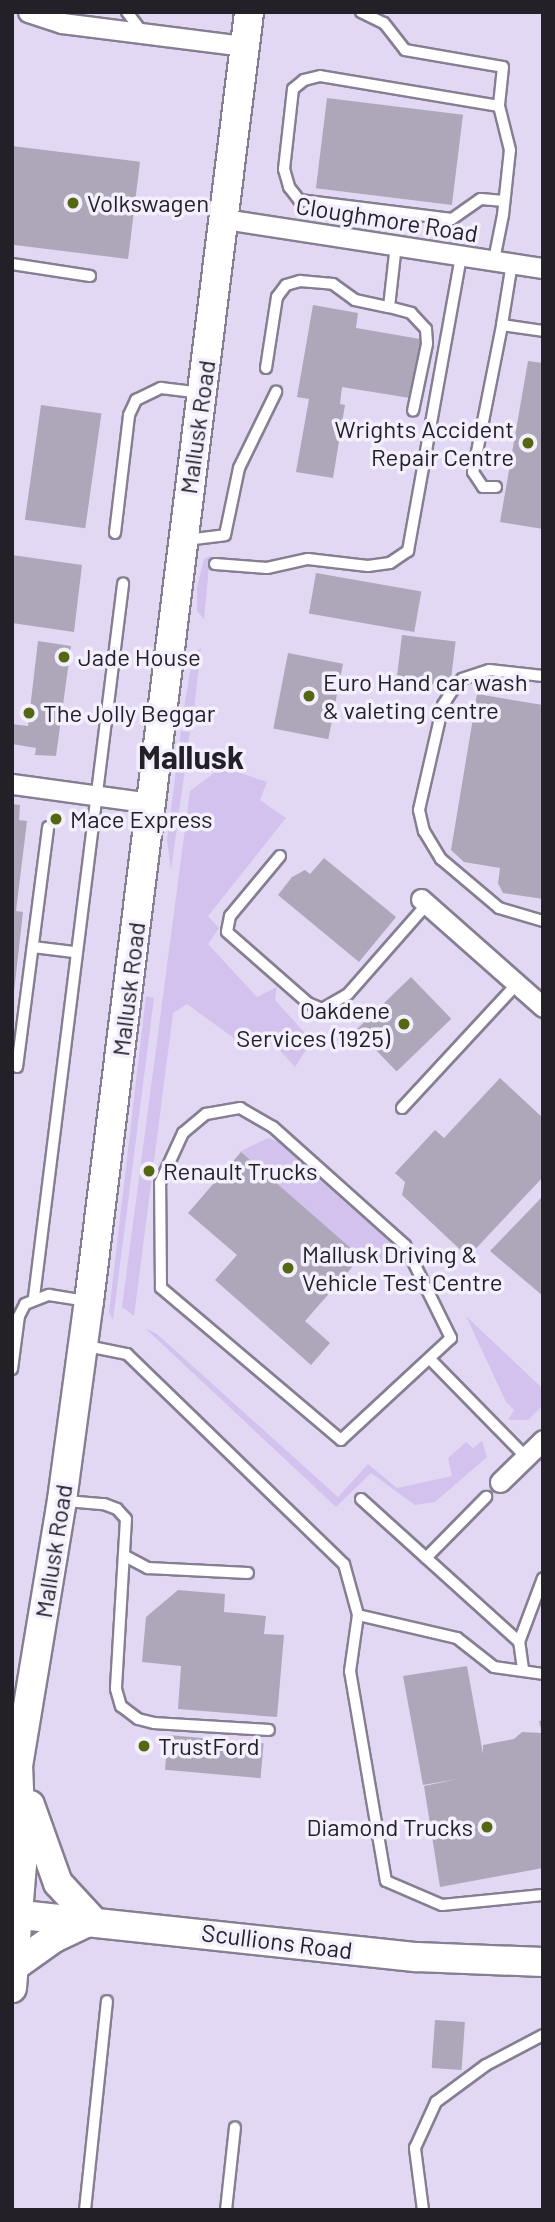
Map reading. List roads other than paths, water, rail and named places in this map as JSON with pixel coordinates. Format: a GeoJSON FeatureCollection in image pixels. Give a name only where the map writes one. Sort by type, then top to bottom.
{"type":"FeatureCollection","features":[{"type":"Feature","properties":{"kind":"main road","name":"Mallusk Road"},"geometry":{"type":"LineString","coordinates":[[14,1977],[15,1772],[62,1500],[89,1301],[249,12]]}},
{"type":"Feature","properties":{"kind":"main road"},"geometry":{"type":"LineString","coordinates":[[14,1977],[54,1938],[92,1920],[75,1907],[53,1873],[15,1772]]}},
{"type":"Feature","properties":{"kind":"main road","name":"Scullions Road"},"geometry":{"type":"LineString","coordinates":[[16,1914],[92,1920],[417,1957],[543,1962]]}},
{"type":"Feature","properties":{"kind":"street"},"geometry":{"type":"LineString","coordinates":[[28,12],[62,23],[245,46]]}},
{"type":"Feature","properties":{"kind":"street","name":"Cloughmore Road"},"geometry":{"type":"LineString","coordinates":[[225,219],[543,268]]}},
{"type":"Feature","properties":{"kind":"street"},"geometry":{"type":"LineString","coordinates":[[12,784],[150,803]]}},
{"type":"Feature","properties":{"kind":"street"},"geometry":{"type":"LineString","coordinates":[[424,901],[543,1007]]}},
{"type":"Feature","properties":{"kind":"street"},"geometry":{"type":"LineString","coordinates":[[500,1482],[543,1440]]}},
{"type":"Feature","properties":{"kind":"lane"},"geometry":{"type":"LineString","coordinates":[[127,12],[143,33]]}},
{"type":"Feature","properties":{"kind":"lane"},"geometry":{"type":"LineString","coordinates":[[361,12],[384,23],[405,50],[503,67],[499,106],[510,150],[504,201],[502,325],[473,472],[483,487],[496,487]]}},
{"type":"Feature","properties":{"kind":"lane"},"geometry":{"type":"LineString","coordinates":[[499,106],[320,76],[304,80],[293,89],[284,169],[289,187],[299,200],[320,206],[452,219],[481,199],[504,201]]}},
{"type":"Feature","properties":{"kind":"lane"},"geometry":{"type":"LineString","coordinates":[[389,307],[396,245]]}},
{"type":"Feature","properties":{"kind":"lane"},"geometry":{"type":"LineString","coordinates":[[215,564],[267,568],[308,559],[368,566],[390,563],[408,551],[461,255]]}},
{"type":"Feature","properties":{"kind":"lane"},"geometry":{"type":"LineString","coordinates":[[12,264],[90,276]]}},
{"type":"Feature","properties":{"kind":"lane"},"geometry":{"type":"LineString","coordinates":[[266,368],[277,297],[286,285],[300,281],[333,284],[355,300],[411,313],[426,329],[427,344],[414,411]]}},
{"type":"Feature","properties":{"kind":"lane"},"geometry":{"type":"LineString","coordinates":[[502,325],[543,331]]}},
{"type":"Feature","properties":{"kind":"lane"},"geometry":{"type":"LineString","coordinates":[[115,533],[129,415],[136,400],[161,388],[201,393]]}},
{"type":"Feature","properties":{"kind":"lane"},"geometry":{"type":"LineString","coordinates":[[182,541],[225,535],[239,468],[276,391]]}},
{"type":"Feature","properties":{"kind":"lane"},"geometry":{"type":"LineString","coordinates":[[12,1369],[19,1316],[34,1297],[74,953],[123,583]]}},
{"type":"Feature","properties":{"kind":"lane"},"geometry":{"type":"LineString","coordinates":[[543,676],[489,670],[462,680],[454,688],[443,705],[419,810],[430,844],[441,859],[499,908],[543,921]]}},
{"type":"Feature","properties":{"kind":"lane"},"geometry":{"type":"LineString","coordinates":[[17,1067],[48,827]]}},
{"type":"Feature","properties":{"kind":"lane"},"geometry":{"type":"LineString","coordinates":[[280,856],[230,916],[227,932],[308,1003],[322,1009],[348,993],[424,901]]}},
{"type":"Feature","properties":{"kind":"lane"},"geometry":{"type":"LineString","coordinates":[[33,947],[74,953]]}},
{"type":"Feature","properties":{"kind":"lane"},"geometry":{"type":"LineString","coordinates":[[402,1108],[516,985]]}},
{"type":"Feature","properties":{"kind":"lane"},"geometry":{"type":"LineString","coordinates":[[240,1108],[274,1127],[405,1245],[451,1338],[430,1359],[341,1440],[161,1288],[160,1183],[183,1133],[206,1114],[240,1108]]}},
{"type":"Feature","properties":{"kind":"lane"},"geometry":{"type":"LineString","coordinates":[[34,1297],[89,1301]]}},
{"type":"Feature","properties":{"kind":"lane"},"geometry":{"type":"LineString","coordinates":[[83,1345],[127,1354],[316,1533],[344,1564],[358,1615],[350,1671],[386,1881],[442,1905],[543,1895]]}},
{"type":"Feature","properties":{"kind":"lane"},"geometry":{"type":"LineString","coordinates":[[430,1359],[526,1457]]}},
{"type":"Feature","properties":{"kind":"lane"},"geometry":{"type":"LineString","coordinates":[[426,1558],[486,1497]]}},
{"type":"Feature","properties":{"kind":"lane"},"geometry":{"type":"LineString","coordinates":[[361,1499],[519,1642]]}},
{"type":"Feature","properties":{"kind":"lane"},"geometry":{"type":"LineString","coordinates":[[62,1500],[104,1504],[124,1513],[127,1557],[116,1689],[121,1706],[138,1719],[154,1723],[269,1730]]}},
{"type":"Feature","properties":{"kind":"lane"},"geometry":{"type":"LineString","coordinates":[[127,1557],[148,1568],[248,1573]]}},
{"type":"Feature","properties":{"kind":"lane"},"geometry":{"type":"LineString","coordinates":[[523,1669],[519,1642],[543,1578]]}},
{"type":"Feature","properties":{"kind":"lane"},"geometry":{"type":"LineString","coordinates":[[358,1615],[457,1638],[494,1667],[523,1669],[543,1674]]}},
{"type":"Feature","properties":{"kind":"lane"},"geometry":{"type":"LineString","coordinates":[[85,2210],[107,2001]]}},
{"type":"Feature","properties":{"kind":"lane"},"geometry":{"type":"LineString","coordinates":[[423,2210],[415,2148],[436,2102],[486,2065],[543,2035]]}},
{"type":"Feature","properties":{"kind":"lane"},"geometry":{"type":"LineString","coordinates":[[226,2210],[235,2127]]}},
{"type":"Feature","properties":{"kind":"place","name":"Volkswagen"},"geometry":{"type":"Point","coordinates":[73,203]}},
{"type":"Feature","properties":{"kind":"place","name":"Wrights Accident Repair Centre"},"geometry":{"type":"Point","coordinates":[528,443]}},
{"type":"Feature","properties":{"kind":"place","name":"Jade House"},"geometry":{"type":"Point","coordinates":[64,657]}},
{"type":"Feature","properties":{"kind":"place","name":"Euro Hand car wash & valeting centre"},"geometry":{"type":"Point","coordinates":[309,696]}},
{"type":"Feature","properties":{"kind":"place","name":"The Jolly Beggar"},"geometry":{"type":"Point","coordinates":[29,713]}},
{"type":"Feature","properties":{"kind":"place","name":"Mace Express"},"geometry":{"type":"Point","coordinates":[56,819]}},
{"type":"Feature","properties":{"kind":"place","name":"Oakdene Services (1925)"},"geometry":{"type":"Point","coordinates":[404,1024]}},
{"type":"Feature","properties":{"kind":"place","name":"Renault Trucks"},"geometry":{"type":"Point","coordinates":[149,1171]}},
{"type":"Feature","properties":{"kind":"place","name":"Mallusk Driving & Vehicle Test Centre"},"geometry":{"type":"Point","coordinates":[288,1268]}},
{"type":"Feature","properties":{"kind":"place","name":"TrustFord"},"geometry":{"type":"Point","coordinates":[144,1746]}},
{"type":"Feature","properties":{"kind":"place","name":"Diamond Trucks"},"geometry":{"type":"Point","coordinates":[487,1827]}},
{"type":"Feature","properties":{"kind":"district","name":"Mallusk"},"geometry":{"type":"Point","coordinates":[191,756]}}]}
